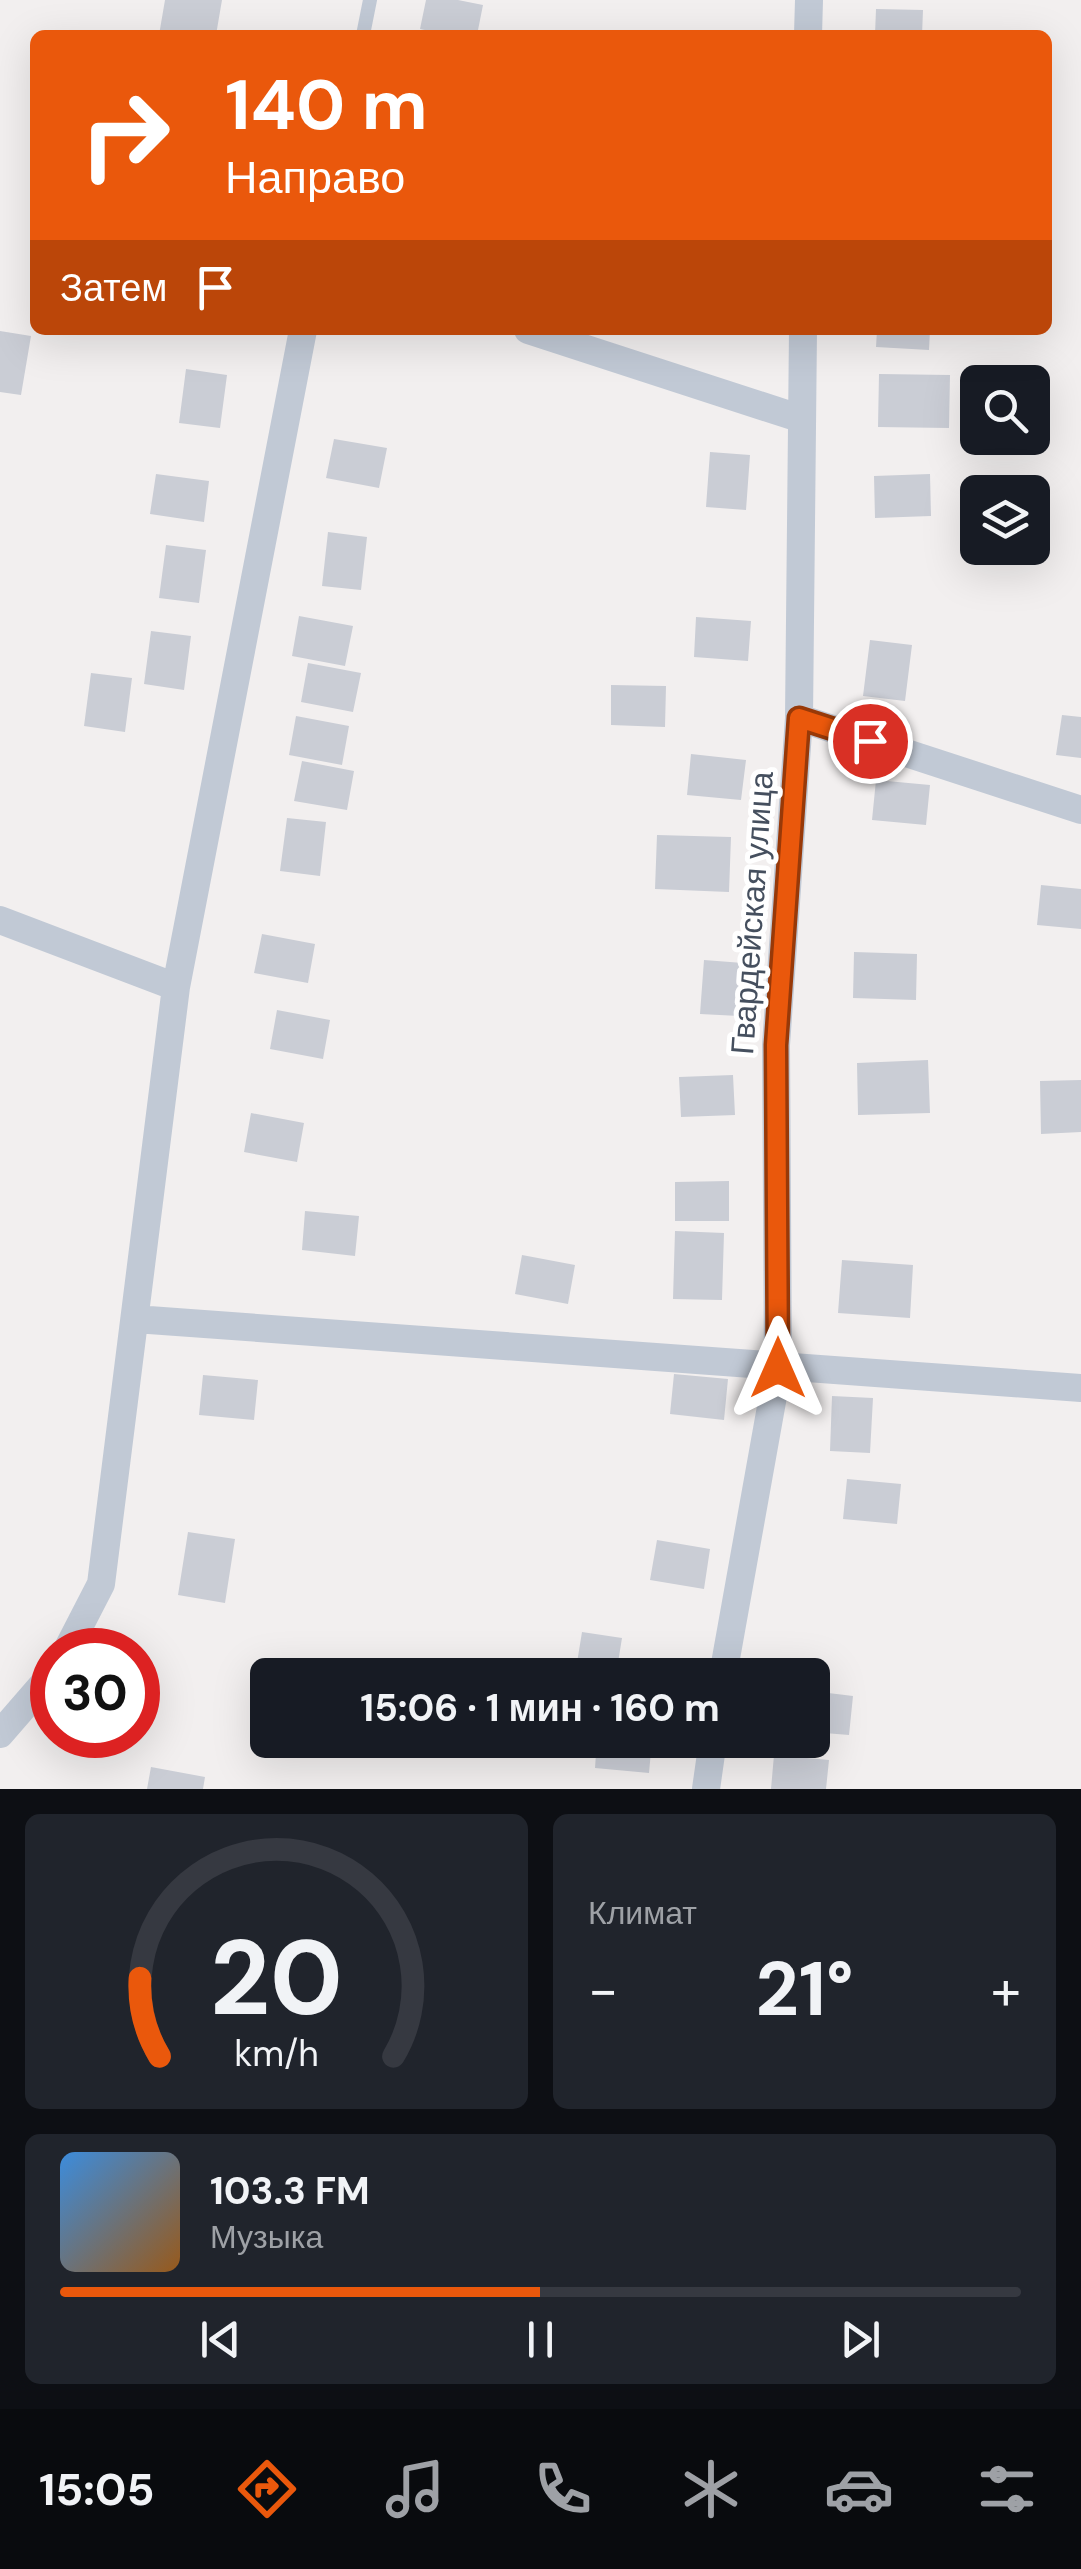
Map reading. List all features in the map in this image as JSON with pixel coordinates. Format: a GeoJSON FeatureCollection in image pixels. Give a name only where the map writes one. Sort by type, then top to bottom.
{"type":"FeatureCollection","features":[{"type":"Feature","properties":{"kind":"street"},"geometry":{"type":"LineString","coordinates":[[808,30],[809,0]]}},
{"type":"Feature","properties":{"kind":"street"},"geometry":{"type":"LineString","coordinates":[[79,1628],[101,1584],[176,987],[301,335]]}},
{"type":"Feature","properties":{"kind":"street"},"geometry":{"type":"LineString","coordinates":[[543,335],[802,420]]}},
{"type":"Feature","properties":{"kind":"street","name":"Гвардейская улица"},"geometry":{"type":"LineString","coordinates":[[727,1658],[778,1368],[776,1045],[799,718],[804,335]]}},
{"type":"Feature","properties":{"kind":"street"},"geometry":{"type":"LineString","coordinates":[[799,718],[1081,810]]}},
{"type":"Feature","properties":{"kind":"street"},"geometry":{"type":"LineString","coordinates":[[0,920],[176,987]]}},
{"type":"Feature","properties":{"kind":"street"},"geometry":{"type":"LineString","coordinates":[[135,1318],[1081,1388]]}},
{"type":"Feature","properties":{"kind":"street"},"geometry":{"type":"LineString","coordinates":[[0,1734],[30,1699]]}},
{"type":"Feature","properties":{"kind":"street"},"geometry":{"type":"LineString","coordinates":[[706,1789],[710,1758]]}},
{"type":"Feature","properties":{"kind":"lane"},"geometry":{"type":"LineString","coordinates":[[364,30],[370,0]]}},
{"type":"Feature","properties":{"kind":"building"},"geometry":{"type":"Polygon","coordinates":[[[165,0],[222,0],[217,30],[160,30],[165,0]]]}},
{"type":"Feature","properties":{"kind":"building"},"geometry":{"type":"Polygon","coordinates":[[[426,0],[483,5],[478,30],[420,29],[426,0]]]}},
{"type":"Feature","properties":{"kind":"building"},"geometry":{"type":"Polygon","coordinates":[[[876,9],[923,10],[922,30],[875,30],[876,9]]]}},
{"type":"Feature","properties":{"kind":"building"},"geometry":{"type":"Polygon","coordinates":[[[0,331],[31,336],[21,395],[0,392],[0,331]]]}},
{"type":"Feature","properties":{"kind":"building"},"geometry":{"type":"Polygon","coordinates":[[[877,335],[930,335],[929,350],[876,347],[877,335]]]}},
{"type":"Feature","properties":{"kind":"building"},"geometry":{"type":"Polygon","coordinates":[[[186,369],[227,375],[220,428],[179,423],[186,369]]]}},
{"type":"Feature","properties":{"kind":"building"},"geometry":{"type":"Polygon","coordinates":[[[879,374],[950,375],[949,428],[878,427],[879,374]]]}},
{"type":"Feature","properties":{"kind":"building"},"geometry":{"type":"Polygon","coordinates":[[[334,439],[387,448],[379,488],[326,478],[334,439]]]}},
{"type":"Feature","properties":{"kind":"building"},"geometry":{"type":"Polygon","coordinates":[[[710,452],[750,455],[746,510],[706,507],[710,452]]]}},
{"type":"Feature","properties":{"kind":"building"},"geometry":{"type":"Polygon","coordinates":[[[156,474],[209,481],[204,522],[150,514],[156,474]]]}},
{"type":"Feature","properties":{"kind":"building"},"geometry":{"type":"Polygon","coordinates":[[[930,474],[931,516],[875,518],[874,476],[930,474]]]}},
{"type":"Feature","properties":{"kind":"building"},"geometry":{"type":"Polygon","coordinates":[[[328,532],[367,537],[361,590],[322,586],[328,532]]]}},
{"type":"Feature","properties":{"kind":"building"},"geometry":{"type":"Polygon","coordinates":[[[166,545],[206,550],[199,603],[159,598],[166,545]]]}},
{"type":"Feature","properties":{"kind":"building"},"geometry":{"type":"Polygon","coordinates":[[[299,616],[353,626],[345,666],[292,656],[299,616]]]}},
{"type":"Feature","properties":{"kind":"building"},"geometry":{"type":"Polygon","coordinates":[[[696,617],[751,621],[748,661],[694,657],[696,617]]]}},
{"type":"Feature","properties":{"kind":"building"},"geometry":{"type":"Polygon","coordinates":[[[151,631],[191,636],[184,690],[144,684],[151,631]]]}},
{"type":"Feature","properties":{"kind":"building"},"geometry":{"type":"Polygon","coordinates":[[[870,640],[912,645],[905,701],[863,696],[870,640]]]}},
{"type":"Feature","properties":{"kind":"building"},"geometry":{"type":"Polygon","coordinates":[[[308,663],[361,673],[353,712],[301,702],[308,663]]]}},
{"type":"Feature","properties":{"kind":"building"},"geometry":{"type":"Polygon","coordinates":[[[91,673],[132,678],[125,732],[84,726],[91,673]]]}},
{"type":"Feature","properties":{"kind":"building"},"geometry":{"type":"Polygon","coordinates":[[[611,685],[666,686],[665,727],[611,725],[611,685]]]}},
{"type":"Feature","properties":{"kind":"building"},"geometry":{"type":"Polygon","coordinates":[[[1062,715],[1081,717],[1081,758],[1056,755],[1062,715]]]}},
{"type":"Feature","properties":{"kind":"building"},"geometry":{"type":"Polygon","coordinates":[[[296,716],[349,726],[342,765],[289,755],[296,716]]]}},
{"type":"Feature","properties":{"kind":"building"},"geometry":{"type":"Polygon","coordinates":[[[691,754],[746,760],[741,800],[687,795],[691,754]]]}},
{"type":"Feature","properties":{"kind":"building"},"geometry":{"type":"Polygon","coordinates":[[[302,761],[354,771],[347,810],[294,801],[302,761]]]}},
{"type":"Feature","properties":{"kind":"building"},"geometry":{"type":"Polygon","coordinates":[[[876,780],[930,785],[926,825],[872,820],[876,780]]]}},
{"type":"Feature","properties":{"kind":"building"},"geometry":{"type":"Polygon","coordinates":[[[287,818],[326,822],[320,876],[280,871],[287,818]]]}},
{"type":"Feature","properties":{"kind":"building"},"geometry":{"type":"Polygon","coordinates":[[[657,835],[731,837],[729,892],[655,889],[657,835]]]}},
{"type":"Feature","properties":{"kind":"building"},"geometry":{"type":"Polygon","coordinates":[[[1041,885],[1081,889],[1081,929],[1037,925],[1041,885]]]}},
{"type":"Feature","properties":{"kind":"building"},"geometry":{"type":"Polygon","coordinates":[[[262,934],[315,944],[308,983],[254,973],[262,934]]]}},
{"type":"Feature","properties":{"kind":"building"},"geometry":{"type":"Polygon","coordinates":[[[854,952],[917,954],[916,1000],[853,998],[854,952]]]}},
{"type":"Feature","properties":{"kind":"building"},"geometry":{"type":"Polygon","coordinates":[[[704,960],[743,963],[739,1016],[700,1014],[704,960]]]}},
{"type":"Feature","properties":{"kind":"building"},"geometry":{"type":"Polygon","coordinates":[[[277,1010],[330,1020],[323,1059],[270,1049],[277,1010]]]}},
{"type":"Feature","properties":{"kind":"building"},"geometry":{"type":"Polygon","coordinates":[[[928,1060],[930,1113],[858,1115],[857,1063],[928,1060]]]}},
{"type":"Feature","properties":{"kind":"building"},"geometry":{"type":"Polygon","coordinates":[[[733,1075],[735,1115],[681,1117],[679,1077],[733,1075]]]}},
{"type":"Feature","properties":{"kind":"building"},"geometry":{"type":"Polygon","coordinates":[[[1081,1080],[1081,1132],[1041,1134],[1040,1081],[1081,1080]]]}},
{"type":"Feature","properties":{"kind":"building"},"geometry":{"type":"Polygon","coordinates":[[[251,1113],[304,1123],[297,1162],[244,1152],[251,1113]]]}},
{"type":"Feature","properties":{"kind":"building"},"geometry":{"type":"Polygon","coordinates":[[[729,1181],[729,1221],[675,1221],[675,1182],[729,1181]]]}},
{"type":"Feature","properties":{"kind":"building"},"geometry":{"type":"Polygon","coordinates":[[[305,1211],[359,1216],[355,1256],[302,1250],[305,1211]]]}},
{"type":"Feature","properties":{"kind":"building"},"geometry":{"type":"Polygon","coordinates":[[[675,1231],[724,1233],[722,1300],[673,1299],[675,1231]]]}},
{"type":"Feature","properties":{"kind":"building"},"geometry":{"type":"Polygon","coordinates":[[[522,1255],[575,1265],[568,1304],[515,1294],[522,1255]]]}},
{"type":"Feature","properties":{"kind":"building"},"geometry":{"type":"Polygon","coordinates":[[[842,1260],[913,1265],[910,1318],[838,1313],[842,1260]]]}},
{"type":"Feature","properties":{"kind":"building"},"geometry":{"type":"Polygon","coordinates":[[[674,1374],[728,1379],[724,1420],[670,1414],[674,1374]]]}},
{"type":"Feature","properties":{"kind":"building"},"geometry":{"type":"Polygon","coordinates":[[[203,1375],[258,1380],[254,1420],[199,1415],[203,1375]]]}},
{"type":"Feature","properties":{"kind":"building"},"geometry":{"type":"Polygon","coordinates":[[[832,1396],[873,1398],[870,1453],[830,1451],[832,1396]]]}},
{"type":"Feature","properties":{"kind":"building"},"geometry":{"type":"Polygon","coordinates":[[[847,1479],[901,1484],[897,1524],[843,1519],[847,1479]]]}},
{"type":"Feature","properties":{"kind":"building"},"geometry":{"type":"Polygon","coordinates":[[[188,1532],[235,1539],[225,1603],[178,1595],[188,1532]]]}},
{"type":"Feature","properties":{"kind":"building"},"geometry":{"type":"Polygon","coordinates":[[[657,1540],[710,1549],[704,1589],[650,1580],[657,1540]]]}},
{"type":"Feature","properties":{"kind":"building"},"geometry":{"type":"Polygon","coordinates":[[[582,1632],[622,1638],[619,1658],[578,1658],[582,1632]]]}},
{"type":"Feature","properties":{"kind":"building"},"geometry":{"type":"Polygon","coordinates":[[[830,1693],[853,1696],[849,1735],[830,1733],[830,1693]]]}},
{"type":"Feature","properties":{"kind":"building"},"geometry":{"type":"Polygon","coordinates":[[[596,1758],[650,1758],[649,1773],[595,1768],[596,1758]]]}},
{"type":"Feature","properties":{"kind":"building"},"geometry":{"type":"Polygon","coordinates":[[[774,1758],[829,1760],[826,1789],[771,1789],[774,1758]]]}},
{"type":"Feature","properties":{"kind":"building"},"geometry":{"type":"Polygon","coordinates":[[[151,1767],[205,1777],[203,1789],[147,1789],[151,1767]]]}},
{"type":"Feature","properties":{"kind":"route"},"geometry":{"type":"LineString","coordinates":[[778,1368],[776,1045],[799,718],[870,741]]}}]}
